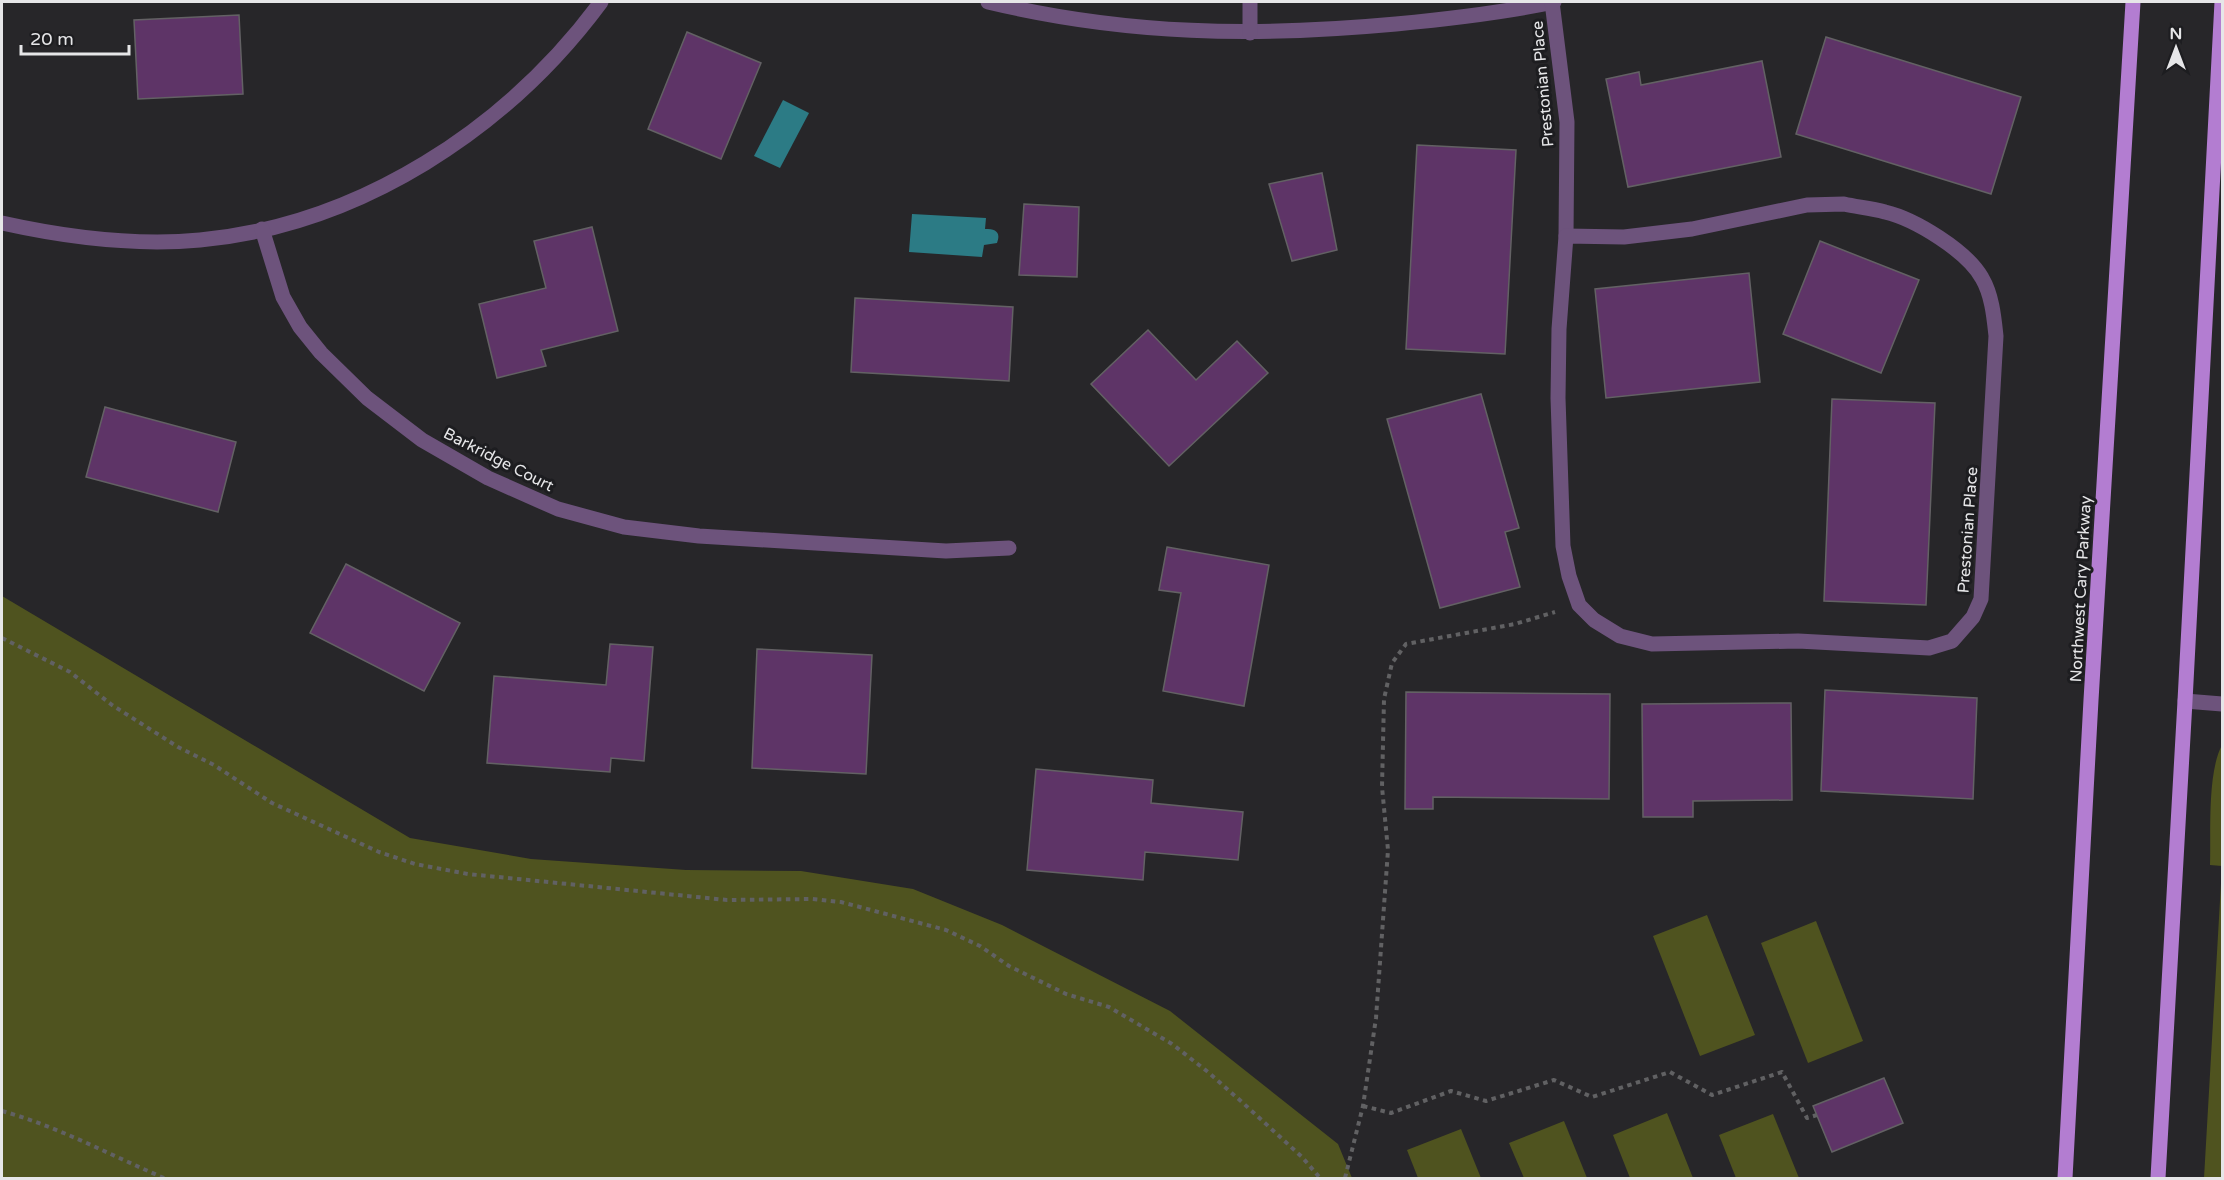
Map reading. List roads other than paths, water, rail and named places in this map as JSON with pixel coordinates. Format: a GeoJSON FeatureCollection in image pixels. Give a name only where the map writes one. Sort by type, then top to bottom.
{"type":"FeatureCollection","features":[{"type":"Feature","properties":{"kind":"main road","name":"Northwest Cary Parkway"},"geometry":{"type":"LineString","coordinates":[[2065,1179],[2092,676],[2133,2]]}},
{"type":"Feature","properties":{"kind":"main road"},"geometry":{"type":"LineString","coordinates":[[2158,1179],[2222,2]]}},
{"type":"Feature","properties":{"kind":"street"},"geometry":{"type":"LineString","coordinates":[[2,223],[54,232],[143,242],[200,240],[262,229],[313,215],[362,196],[411,171],[459,142],[515,97],[579,30],[601,2]]}},
{"type":"Feature","properties":{"kind":"street"},"geometry":{"type":"LineString","coordinates":[[988,2],[1034,13],[1133,28],[1250,33],[1344,29],[1444,19],[1553,2]]}},
{"type":"Feature","properties":{"kind":"street"},"geometry":{"type":"LineString","coordinates":[[1250,2],[1250,33]]}},
{"type":"Feature","properties":{"kind":"street","name":"Prestonian Place"},"geometry":{"type":"LineString","coordinates":[[1553,2],[1567,122],[1566,236],[1559,329],[1558,399],[1563,546],[1569,576],[1579,605],[1594,620],[1620,636],[1652,644],[1798,640],[1929,648],[1952,640],[1973,617],[1981,599],[1996,336],[1993,307],[1982,278],[1955,248],[1919,226],[1887,212],[1844,204],[1806,205],[1692,229],[1624,237],[1566,236]]}},
{"type":"Feature","properties":{"kind":"street","name":"Barkridge Court"},"geometry":{"type":"LineString","coordinates":[[262,229],[283,297],[300,327],[321,353],[367,398],[422,440],[488,478],[558,509],[624,527],[699,536],[946,550],[1010,548]]}},
{"type":"Feature","properties":{"kind":"street"},"geometry":{"type":"LineString","coordinates":[[2185,701],[2223,704]]}},
{"type":"Feature","properties":{"kind":"water"},"geometry":{"type":"Polygon","coordinates":[[[783,100],[809,113],[780,168],[754,156],[783,100]]]}},
{"type":"Feature","properties":{"kind":"water"},"geometry":{"type":"Polygon","coordinates":[[[912,214],[986,218],[985,229],[997,232],[997,243],[984,245],[982,257],[909,252],[912,214]]]}}]}
